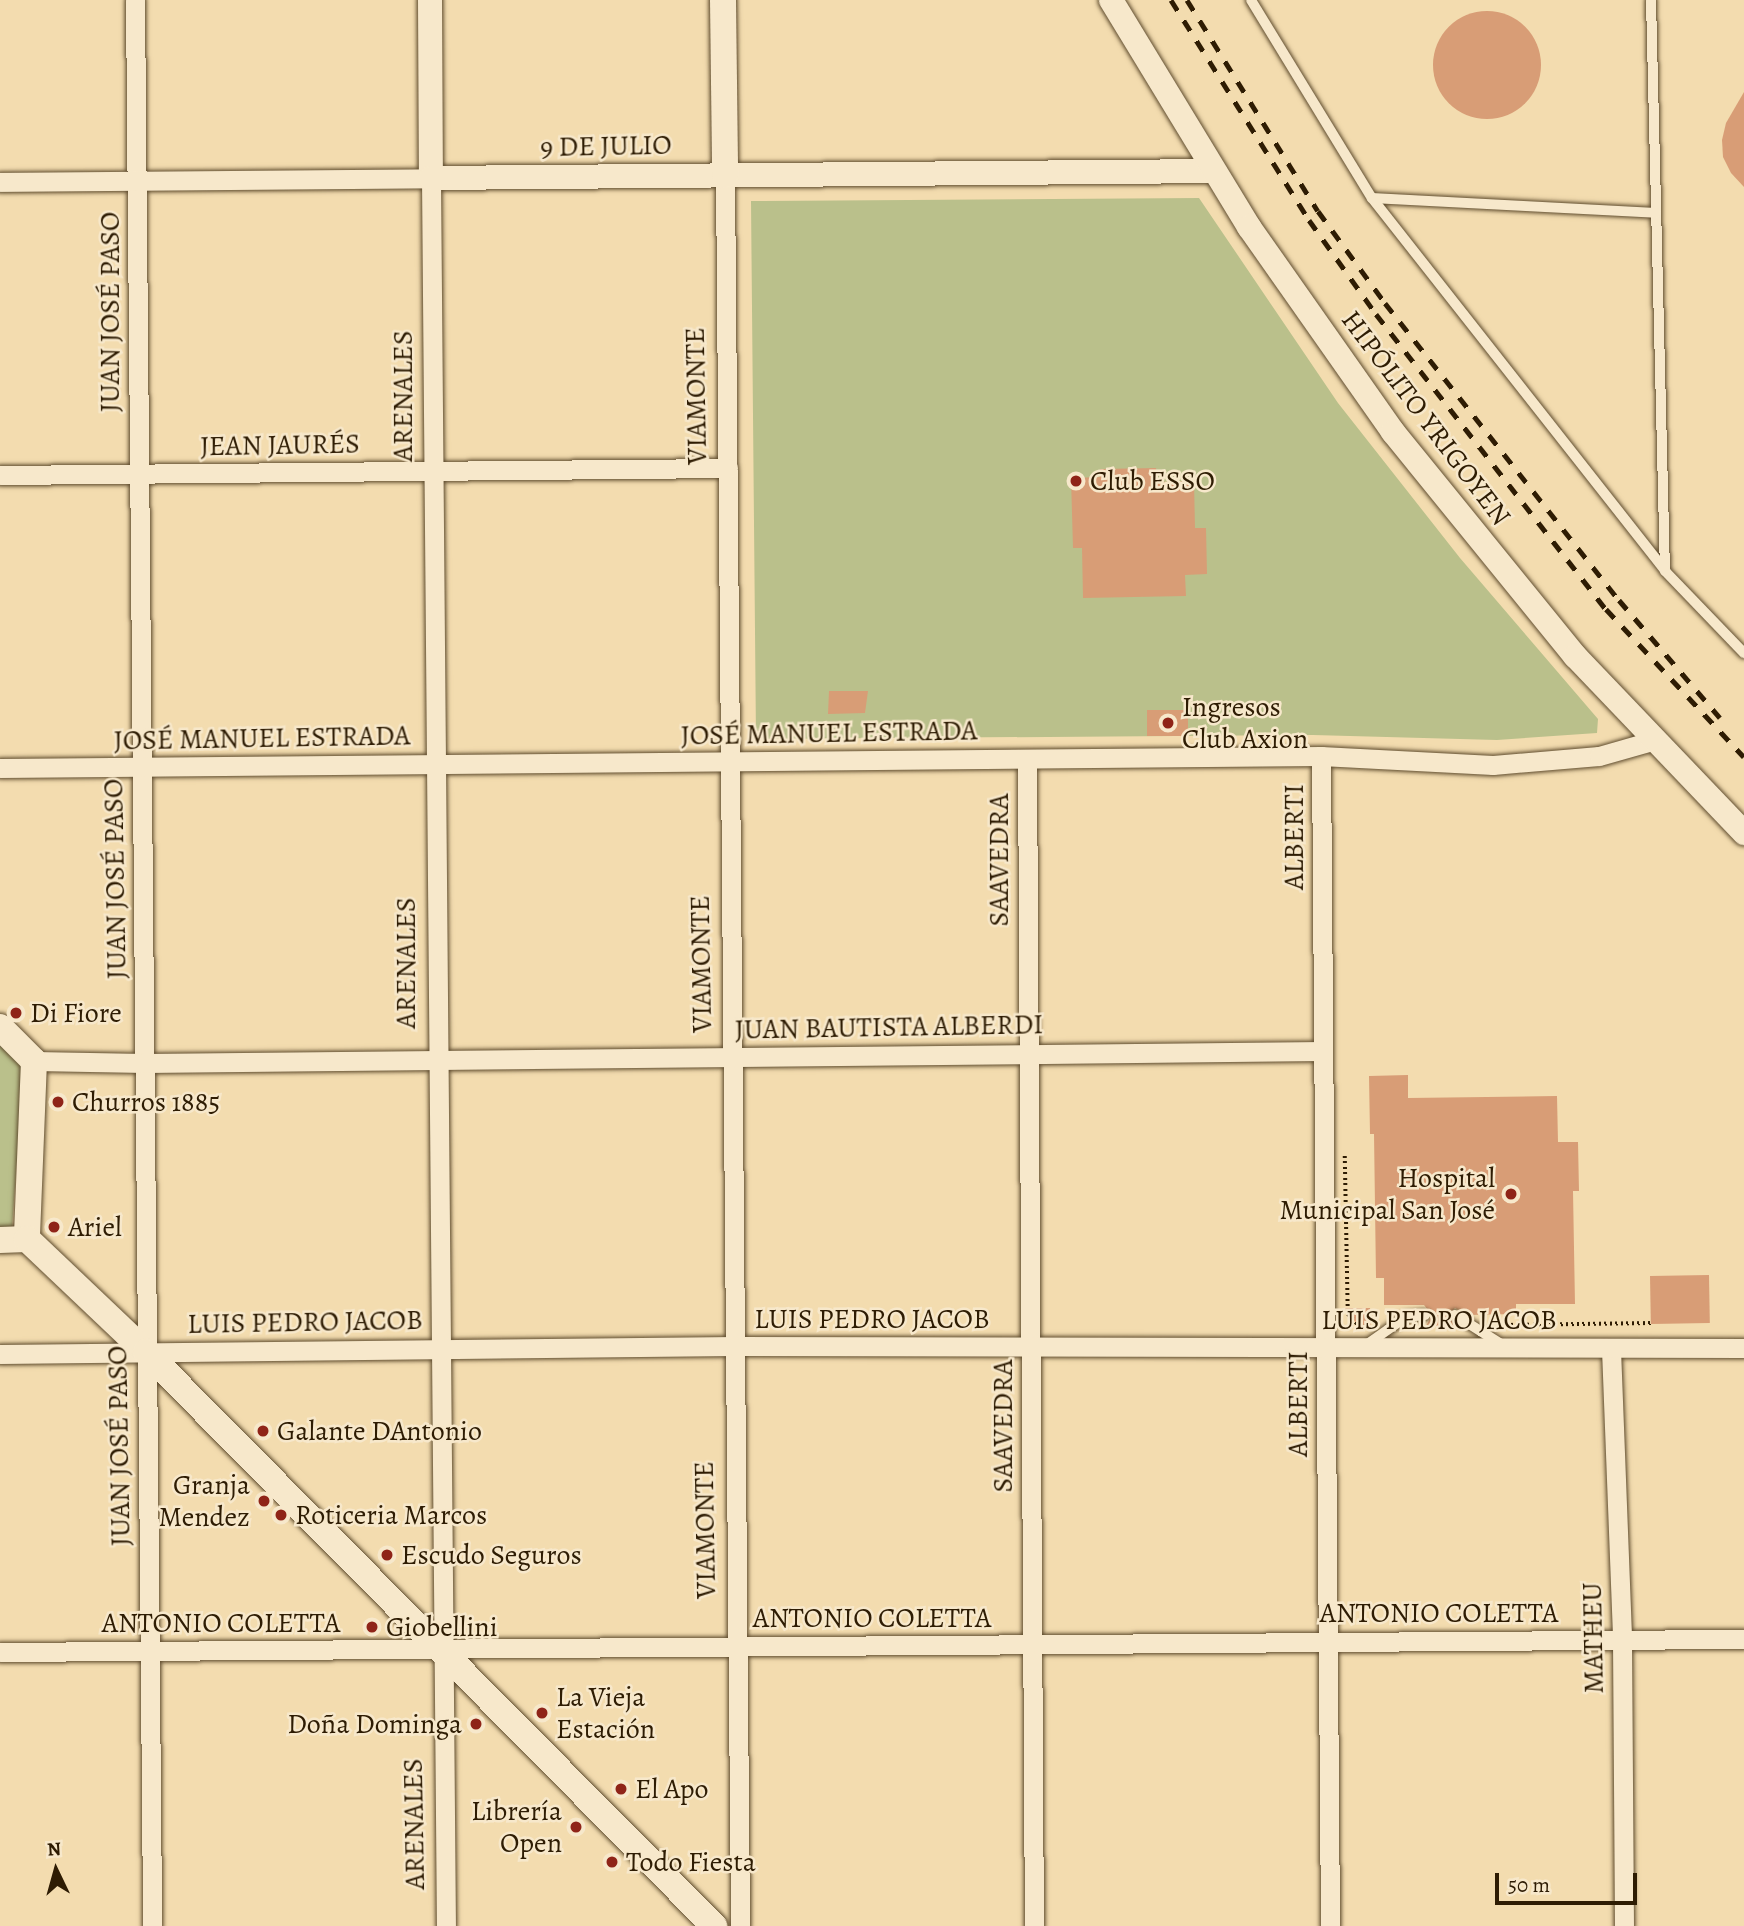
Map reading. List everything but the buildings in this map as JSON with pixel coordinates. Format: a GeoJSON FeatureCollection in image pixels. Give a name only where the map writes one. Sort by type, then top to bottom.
{"type":"FeatureCollection","features":[{"type":"Feature","properties":{"kind":"main road","name":"VIAMONTE"},"geometry":{"type":"LineString","coordinates":[[723,0],[725,175]]}},
{"type":"Feature","properties":{"kind":"main road"},"geometry":{"type":"LineString","coordinates":[[0,1027],[34,1060],[27,1239]]}},
{"type":"Feature","properties":{"kind":"main road"},"geometry":{"type":"LineString","coordinates":[[0,1240],[27,1239],[146,1352],[714,1926]]}},
{"type":"Feature","properties":{"kind":"street","name":"JUAN JOSÉ PASO"},"geometry":{"type":"LineString","coordinates":[[135,0],[152,1926]]}},
{"type":"Feature","properties":{"kind":"street","name":"ARENALES"},"geometry":{"type":"LineString","coordinates":[[430,0],[441,1649],[446,1926]]}},
{"type":"Feature","properties":{"kind":"street","name":"HIPÓLITO YRIGOYEN"},"geometry":{"type":"LineString","coordinates":[[1111,0],[1212,170],[1393,432],[1576,656],[1744,833]]}},
{"type":"Feature","properties":{"kind":"street","name":"9 DE JULIO"},"geometry":{"type":"LineString","coordinates":[[0,182],[1212,170]]}},
{"type":"Feature","properties":{"kind":"street","name":"VIAMONTE"},"geometry":{"type":"LineString","coordinates":[[725,175],[740,1926]]}},
{"type":"Feature","properties":{"kind":"street","name":"JEAN JAURÉS"},"geometry":{"type":"LineString","coordinates":[[0,475],[728,468]]}},
{"type":"Feature","properties":{"kind":"street","name":"JOSÉ MANUEL ESTRADA"},"geometry":{"type":"LineString","coordinates":[[0,768],[1321,756],[1493,765],[1600,756],[1655,740]]}},
{"type":"Feature","properties":{"kind":"street","name":"ALBERTI"},"geometry":{"type":"LineString","coordinates":[[1321,756],[1330,1926]]}},
{"type":"Feature","properties":{"kind":"street","name":"SAAVEDRA"},"geometry":{"type":"LineString","coordinates":[[1027,759],[1034,1926]]}},
{"type":"Feature","properties":{"kind":"street","name":"JUAN BAUTISTA ALBERDI"},"geometry":{"type":"LineString","coordinates":[[34,1060],[145,1063],[1323,1051]]}},
{"type":"Feature","properties":{"kind":"street","name":"LUIS PEDRO JACOB"},"geometry":{"type":"LineString","coordinates":[[0,1354],[735,1346],[1744,1349]]}},
{"type":"Feature","properties":{"kind":"street","name":"MATHEU"},"geometry":{"type":"LineString","coordinates":[[1611,1349],[1622,1640],[1624,1926]]}},
{"type":"Feature","properties":{"kind":"street","name":"ANTONIO COLETTA"},"geometry":{"type":"LineString","coordinates":[[0,1652],[1744,1639]]}},
{"type":"Feature","properties":{"kind":"lane"},"geometry":{"type":"LineString","coordinates":[[1251,0],[1372,198],[1665,571],[1744,653]]}},
{"type":"Feature","properties":{"kind":"lane"},"geometry":{"type":"LineString","coordinates":[[1651,0],[1665,571]]}},
{"type":"Feature","properties":{"kind":"lane"},"geometry":{"type":"LineString","coordinates":[[1372,198],[1656,213]]}},
{"type":"Feature","properties":{"kind":"lane"},"geometry":{"type":"LineString","coordinates":[[1363,1347],[1406,1317],[1425,1315]]}},
{"type":"Feature","properties":{"kind":"lane"},"geometry":{"type":"LineString","coordinates":[[1455,1315],[1506,1348]]}},
{"type":"Feature","properties":{"kind":"path"},"geometry":{"type":"LineString","coordinates":[[1345,1145],[1348,1314],[1359,1326],[1394,1326]]}},
{"type":"Feature","properties":{"kind":"path"},"geometry":{"type":"LineString","coordinates":[[1473,1325],[1652,1323]]}},
{"type":"Feature","properties":{"kind":"green space","name":"Club ESSO"},"geometry":{"type":"Polygon","coordinates":[[[1199,198],[1338,403],[1460,558],[1598,719],[1597,733],[1497,740],[1313,735],[756,739],[751,201],[1199,198]]]}},
{"type":"Feature","properties":{"kind":"green space"},"geometry":{"type":"Polygon","coordinates":[[[0,1039],[24,1063],[12,1227],[0,1228],[0,1039]]]}},
{"type":"Feature","properties":{"kind":"railway"},"geometry":{"type":"LineString","coordinates":[[1171,0],[1309,220],[1376,314],[1606,609],[1744,757]]}},
{"type":"Feature","properties":{"kind":"railway"},"geometry":{"type":"LineString","coordinates":[[1187,0],[1318,211],[1385,303],[1619,600],[1720,718]]}},
{"type":"Feature","properties":{"kind":"place","name":"Club ESSO"},"geometry":{"type":"Point","coordinates":[1076,481]}},
{"type":"Feature","properties":{"kind":"place","name":"Ingresos Club Axion"},"geometry":{"type":"Point","coordinates":[1168,723]}},
{"type":"Feature","properties":{"kind":"place","name":"Di Fiore"},"geometry":{"type":"Point","coordinates":[16,1013]}},
{"type":"Feature","properties":{"kind":"place","name":"Churros 1885"},"geometry":{"type":"Point","coordinates":[58,1102]}},
{"type":"Feature","properties":{"kind":"place","name":"Hospital Municipal San José"},"geometry":{"type":"Point","coordinates":[1511,1194]}},
{"type":"Feature","properties":{"kind":"place","name":"Ariel"},"geometry":{"type":"Point","coordinates":[54,1227]}},
{"type":"Feature","properties":{"kind":"place","name":"Galante DAntonio"},"geometry":{"type":"Point","coordinates":[263,1431]}},
{"type":"Feature","properties":{"kind":"place","name":"Granja Mendez"},"geometry":{"type":"Point","coordinates":[264,1501]}},
{"type":"Feature","properties":{"kind":"place","name":"Roticeria Marcos"},"geometry":{"type":"Point","coordinates":[281,1515]}},
{"type":"Feature","properties":{"kind":"place","name":"Escudo Seguros"},"geometry":{"type":"Point","coordinates":[387,1555]}},
{"type":"Feature","properties":{"kind":"place","name":"Giobellini"},"geometry":{"type":"Point","coordinates":[372,1627]}},
{"type":"Feature","properties":{"kind":"place","name":"La Vieja Estación"},"geometry":{"type":"Point","coordinates":[542,1713]}},
{"type":"Feature","properties":{"kind":"place","name":"Doña Dominga"},"geometry":{"type":"Point","coordinates":[476,1724]}},
{"type":"Feature","properties":{"kind":"place","name":"El Apo"},"geometry":{"type":"Point","coordinates":[621,1789]}},
{"type":"Feature","properties":{"kind":"place","name":"Librería Open"},"geometry":{"type":"Point","coordinates":[576,1827]}},
{"type":"Feature","properties":{"kind":"place","name":"Todo Fiesta"},"geometry":{"type":"Point","coordinates":[612,1862]}}]}
